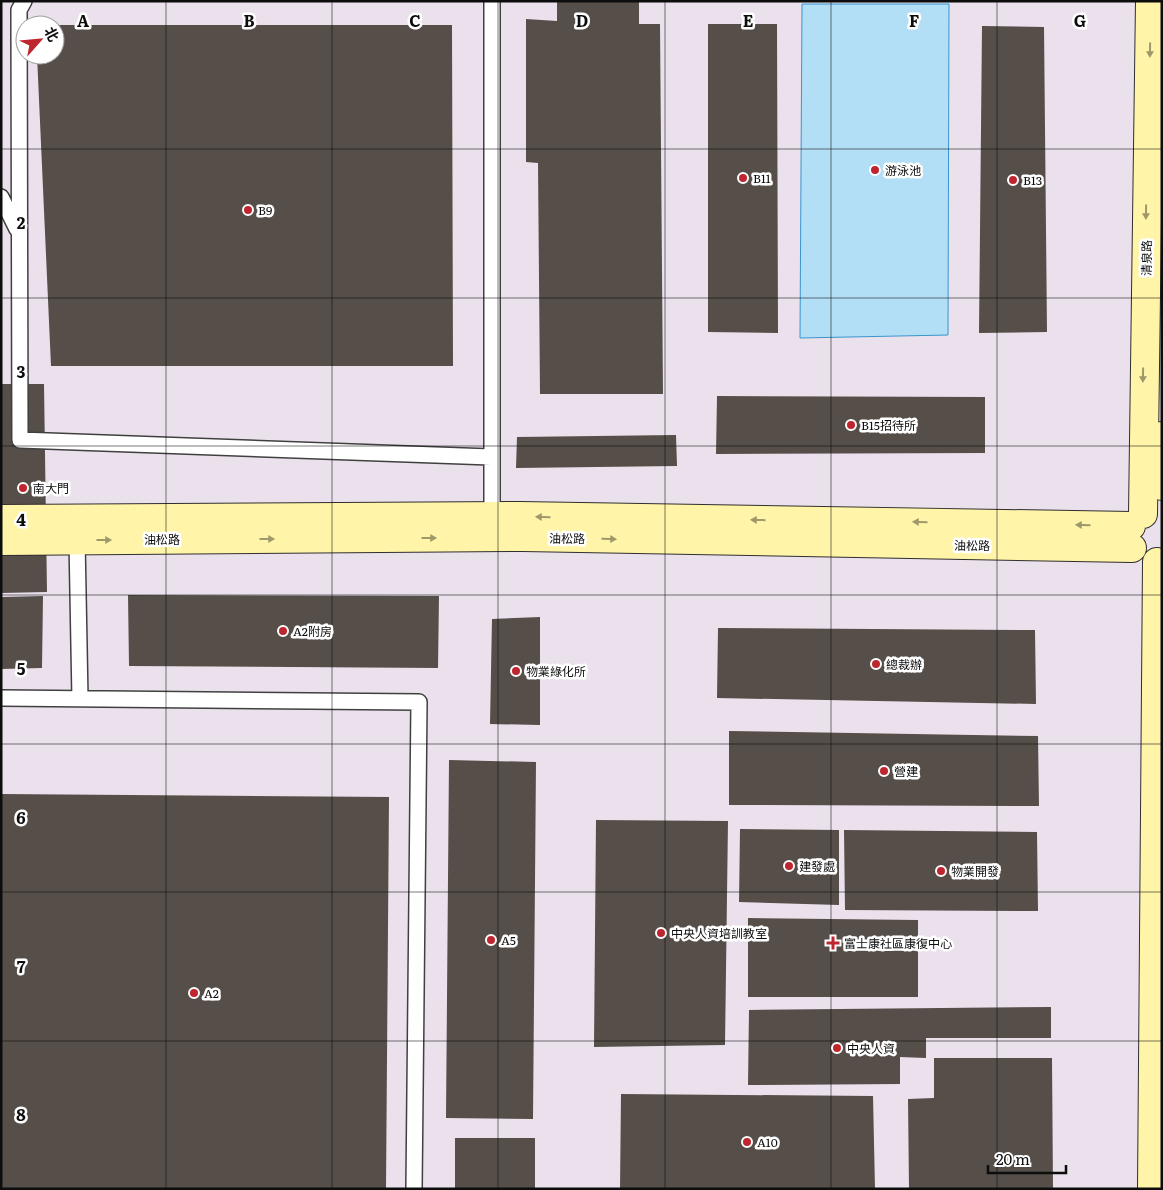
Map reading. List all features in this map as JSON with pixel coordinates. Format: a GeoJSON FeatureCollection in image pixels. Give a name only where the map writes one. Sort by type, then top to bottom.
{"type":"FeatureCollection","features":[{"type":"Feature","properties":{"kind":"street","name":"清泉路"},"geometry":{"type":"LineString","coordinates":[[1142,525],[1150,1]]}},
{"type":"Feature","properties":{"kind":"street"},"geometry":{"type":"LineString","coordinates":[[1162,436],[1162,486]]}},
{"type":"Feature","properties":{"kind":"street","name":"油松路"},"geometry":{"type":"LineString","coordinates":[[1,519],[492,527],[1142,525]]}},
{"type":"Feature","properties":{"kind":"street"},"geometry":{"type":"LineString","coordinates":[[1142,525],[1143,559],[1159,561],[1152,1189]]}},
{"type":"Feature","properties":{"kind":"street","name":"油松路"},"geometry":{"type":"LineString","coordinates":[[1,541],[492,527]]}},
{"type":"Feature","properties":{"kind":"lane"},"geometry":{"type":"LineString","coordinates":[[24,1],[19,10],[18,232],[20,440],[491,457]]}},
{"type":"Feature","properties":{"kind":"lane"},"geometry":{"type":"LineString","coordinates":[[492,1],[492,527]]}},
{"type":"Feature","properties":{"kind":"lane"},"geometry":{"type":"LineString","coordinates":[[1,197],[18,232]]}},
{"type":"Feature","properties":{"kind":"lane"},"geometry":{"type":"LineString","coordinates":[[77,540],[80,699]]}},
{"type":"Feature","properties":{"kind":"lane"},"geometry":{"type":"LineString","coordinates":[[1,698],[419,702],[414,1189]]}},
{"type":"Feature","properties":{"kind":"shaded area"},"geometry":{"type":"Polygon","coordinates":[[[1,1],[1162,1],[1162,1189],[1,1189],[1,1]]]}},
{"type":"Feature","properties":{"kind":"water","name":"游泳池"},"geometry":{"type":"Polygon","coordinates":[[[802,4],[949,4],[948,335],[800,338],[802,4]]]}},
{"type":"Feature","properties":{"kind":"building"},"geometry":{"type":"Polygon","coordinates":[[[557,1],[639,1],[639,24],[660,24],[663,394],[540,394],[538,163],[526,162],[526,19],[557,21],[557,1]]]}},
{"type":"Feature","properties":{"kind":"building","name":"B11"},"geometry":{"type":"Polygon","coordinates":[[[708,24],[777,24],[778,333],[708,332],[708,24]]]}},
{"type":"Feature","properties":{"kind":"building","name":"B9"},"geometry":{"type":"Polygon","coordinates":[[[65,25],[452,25],[453,366],[51,366],[37,65],[65,65],[65,25]]]}},
{"type":"Feature","properties":{"kind":"building","name":"B13"},"geometry":{"type":"Polygon","coordinates":[[[982,26],[1044,27],[1047,332],[979,333],[982,26]]]}},
{"type":"Feature","properties":{"kind":"building","name":"南大門"},"geometry":{"type":"Polygon","coordinates":[[[1,384],[44,384],[47,592],[1,593],[1,384]]]}},
{"type":"Feature","properties":{"kind":"building","name":"B15招待所"},"geometry":{"type":"Polygon","coordinates":[[[717,396],[985,397],[985,453],[716,454],[717,396]]]}},
{"type":"Feature","properties":{"kind":"building"},"geometry":{"type":"Polygon","coordinates":[[[676,435],[677,466],[516,468],[517,437],[676,435]]]}},
{"type":"Feature","properties":{"kind":"building","name":"A2附房"},"geometry":{"type":"Polygon","coordinates":[[[128,595],[439,596],[438,668],[129,666],[128,595]]]}},
{"type":"Feature","properties":{"kind":"building"},"geometry":{"type":"Polygon","coordinates":[[[43,596],[42,668],[1,669],[1,597],[43,596]]]}},
{"type":"Feature","properties":{"kind":"building","name":"物業綠化所"},"geometry":{"type":"Polygon","coordinates":[[[540,617],[540,725],[490,724],[492,619],[540,617]]]}},
{"type":"Feature","properties":{"kind":"building","name":"總裁辦"},"geometry":{"type":"Polygon","coordinates":[[[718,628],[1035,630],[1036,704],[717,698],[718,628]]]}},
{"type":"Feature","properties":{"kind":"building","name":"營建"},"geometry":{"type":"Polygon","coordinates":[[[729,731],[1038,736],[1039,806],[729,805],[729,731]]]}},
{"type":"Feature","properties":{"kind":"building","name":"A5"},"geometry":{"type":"Polygon","coordinates":[[[449,760],[536,762],[533,1119],[446,1118],[449,760]]]}},
{"type":"Feature","properties":{"kind":"building","name":"A2"},"geometry":{"type":"Polygon","coordinates":[[[1,794],[389,797],[386,1189],[1,1189],[1,794]]]}},
{"type":"Feature","properties":{"kind":"building","name":"中央人資培訓教室"},"geometry":{"type":"Polygon","coordinates":[[[596,820],[728,821],[725,1045],[594,1047],[596,820]]]}},
{"type":"Feature","properties":{"kind":"building","name":"建發處"},"geometry":{"type":"Polygon","coordinates":[[[740,829],[839,830],[839,905],[739,902],[740,829]]]}},
{"type":"Feature","properties":{"kind":"building","name":"物業開發"},"geometry":{"type":"Polygon","coordinates":[[[844,830],[1037,832],[1038,911],[845,910],[844,830]]]}},
{"type":"Feature","properties":{"kind":"building","name":"富士康社區康復中心"},"geometry":{"type":"Polygon","coordinates":[[[748,918],[918,920],[918,997],[748,997],[748,918]]]}},
{"type":"Feature","properties":{"kind":"building","name":"中央人資"},"geometry":{"type":"Polygon","coordinates":[[[1051,1007],[1051,1038],[926,1038],[926,1058],[900,1057],[900,1084],[748,1085],[749,1010],[1051,1007]]]}},
{"type":"Feature","properties":{"kind":"building"},"geometry":{"type":"Polygon","coordinates":[[[934,1058],[1052,1058],[1053,1189],[909,1189],[908,1099],[934,1098],[934,1058]]]}},
{"type":"Feature","properties":{"kind":"building","name":"A10"},"geometry":{"type":"Polygon","coordinates":[[[621,1094],[873,1096],[875,1189],[620,1189],[621,1094]]]}},
{"type":"Feature","properties":{"kind":"building"},"geometry":{"type":"Polygon","coordinates":[[[455,1138],[535,1138],[535,1189],[455,1189],[455,1138]]]}},
{"type":"Feature","properties":{"kind":"place","name":"游泳池"},"geometry":{"type":"Point","coordinates":[875,170]}},
{"type":"Feature","properties":{"kind":"place","name":"B11"},"geometry":{"type":"Point","coordinates":[743,178]}},
{"type":"Feature","properties":{"kind":"place","name":"B13"},"geometry":{"type":"Point","coordinates":[1013,180]}},
{"type":"Feature","properties":{"kind":"place","name":"B9"},"geometry":{"type":"Point","coordinates":[248,210]}},
{"type":"Feature","properties":{"kind":"place","name":"B15招待所"},"geometry":{"type":"Point","coordinates":[851,425]}},
{"type":"Feature","properties":{"kind":"place","name":"南大門"},"geometry":{"type":"Point","coordinates":[23,488]}},
{"type":"Feature","properties":{"kind":"place","name":"A2附房"},"geometry":{"type":"Point","coordinates":[283,631]}},
{"type":"Feature","properties":{"kind":"place","name":"總裁辦"},"geometry":{"type":"Point","coordinates":[876,664]}},
{"type":"Feature","properties":{"kind":"place","name":"物業綠化所"},"geometry":{"type":"Point","coordinates":[516,671]}},
{"type":"Feature","properties":{"kind":"place","name":"營建"},"geometry":{"type":"Point","coordinates":[884,771]}},
{"type":"Feature","properties":{"kind":"place","name":"建發處"},"geometry":{"type":"Point","coordinates":[789,866]}},
{"type":"Feature","properties":{"kind":"place","name":"物業開發"},"geometry":{"type":"Point","coordinates":[941,871]}},
{"type":"Feature","properties":{"kind":"place","name":"中央人資培訓教室"},"geometry":{"type":"Point","coordinates":[661,933]}},
{"type":"Feature","properties":{"kind":"place","name":"A5"},"geometry":{"type":"Point","coordinates":[491,940]}},
{"type":"Feature","properties":{"kind":"place","name":"富士康社區康復中心"},"geometry":{"type":"Point","coordinates":[833,943]}},
{"type":"Feature","properties":{"kind":"place","name":"A2"},"geometry":{"type":"Point","coordinates":[194,993]}},
{"type":"Feature","properties":{"kind":"place","name":"中央人資"},"geometry":{"type":"Point","coordinates":[837,1048]}},
{"type":"Feature","properties":{"kind":"place","name":"A10"},"geometry":{"type":"Point","coordinates":[747,1142]}}]}
